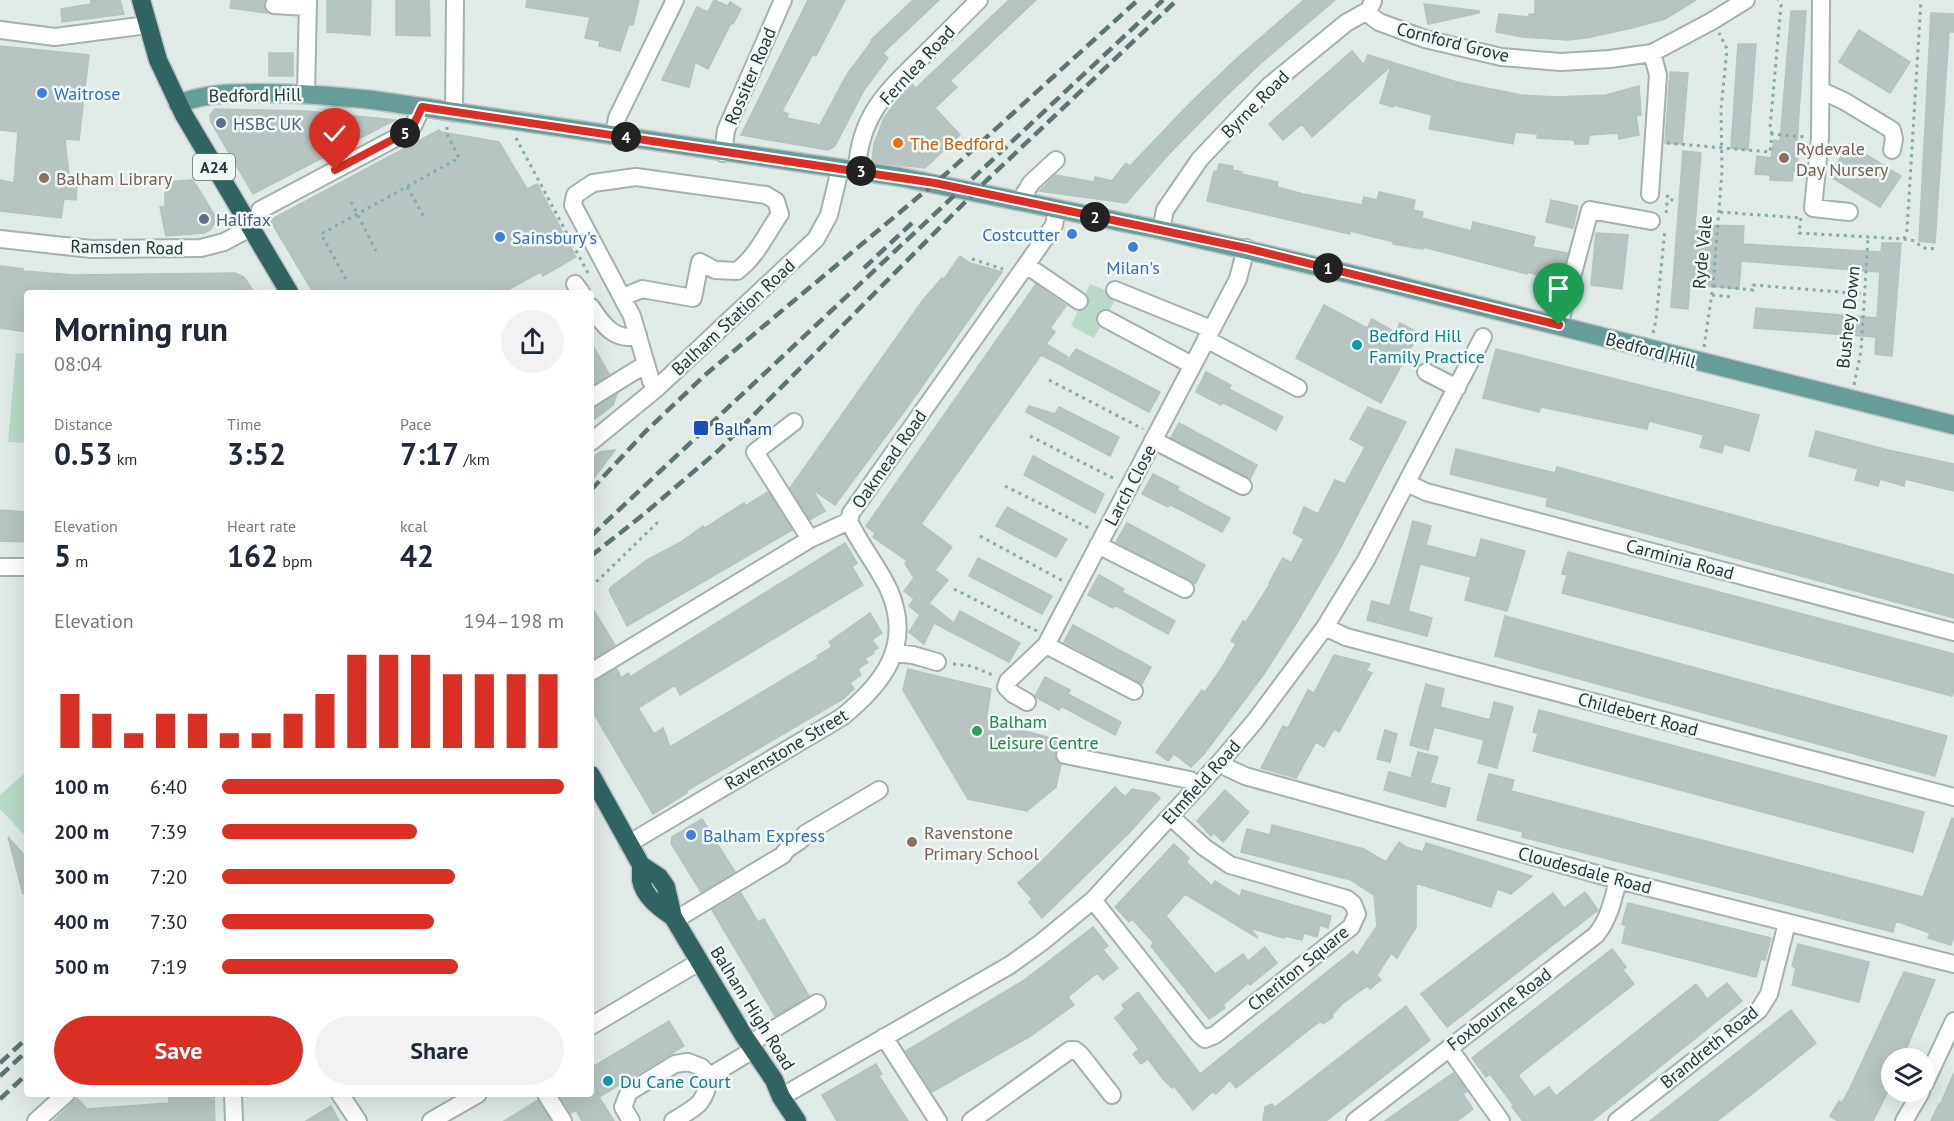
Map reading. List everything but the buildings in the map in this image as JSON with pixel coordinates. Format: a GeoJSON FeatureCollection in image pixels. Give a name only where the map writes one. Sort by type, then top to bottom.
{"type":"FeatureCollection","features":[{"type":"Feature","properties":{"kind":"highway","name":"A24"},"geometry":{"type":"LineString","coordinates":[[141,0],[158,60],[178,104],[288,290]]}},
{"type":"Feature","properties":{"kind":"highway","name":"Balham High Road"},"geometry":{"type":"LineString","coordinates":[[594,781],[640,865],[641,879],[646,894],[674,919],[751,1047],[774,1080],[781,1097],[796,1121]]}},
{"type":"Feature","properties":{"kind":"main road","name":"Bedford Hill"},"geometry":{"type":"LineString","coordinates":[[178,104],[198,96],[221,93],[306,93],[422,107],[450,119],[614,135],[935,183],[1246,248],[1954,425]]}},
{"type":"Feature","properties":{"kind":"street"},"geometry":{"type":"LineString","coordinates":[[450,119],[455,0]]}},
{"type":"Feature","properties":{"kind":"street"},"geometry":{"type":"LineString","coordinates":[[614,135],[617,118],[675,0]]}},
{"type":"Feature","properties":{"kind":"street","name":"Rossiter Road"},"geometry":{"type":"LineString","coordinates":[[723,153],[726,130],[783,0]]}},
{"type":"Feature","properties":{"kind":"street","name":"Fernlea Road"},"geometry":{"type":"LineString","coordinates":[[848,170],[883,96],[979,0]]}},
{"type":"Feature","properties":{"kind":"street","name":"Cornford Grove"},"geometry":{"type":"LineString","coordinates":[[1371,5],[1371,16],[1379,22],[1425,39],[1501,57],[1561,62],[1610,59],[1652,53],[1746,0]]}},
{"type":"Feature","properties":{"kind":"street"},"geometry":{"type":"LineString","coordinates":[[1821,0],[1820,138],[1807,213],[1849,212]]}},
{"type":"Feature","properties":{"kind":"street"},"geometry":{"type":"LineString","coordinates":[[274,5],[307,3],[306,93]]}},
{"type":"Feature","properties":{"kind":"street","name":"Byrne Road"},"geometry":{"type":"LineString","coordinates":[[1161,230],[1165,210],[1200,159],[1269,86],[1371,5]]}},
{"type":"Feature","properties":{"kind":"street"},"geometry":{"type":"LineString","coordinates":[[0,30],[55,37],[147,25]]}},
{"type":"Feature","properties":{"kind":"street"},"geometry":{"type":"LineString","coordinates":[[1650,194],[1658,75],[1652,53]]}},
{"type":"Feature","properties":{"kind":"street"},"geometry":{"type":"LineString","coordinates":[[1822,91],[1844,101],[1892,130],[1894,139],[1892,150]]}},
{"type":"Feature","properties":{"kind":"street"},"geometry":{"type":"LineString","coordinates":[[260,210],[405,133],[413,126],[422,107]]}},
{"type":"Feature","properties":{"kind":"street"},"geometry":{"type":"LineString","coordinates":[[1020,201],[1031,183],[1056,160]]}},
{"type":"Feature","properties":{"kind":"street","name":"Balham Station Road"},"geometry":{"type":"LineString","coordinates":[[594,440],[657,388],[816,239],[848,170]]}},
{"type":"Feature","properties":{"kind":"street"},"geometry":{"type":"LineString","coordinates":[[623,297],[642,289],[693,297],[699,262],[715,270],[737,271],[747,264],[759,249],[780,214],[776,201],[766,195],[636,177],[593,183],[575,195],[573,205],[623,297],[638,335],[651,381],[657,388]]}},
{"type":"Feature","properties":{"kind":"street","name":"Oakmead Road"},"geometry":{"type":"LineString","coordinates":[[594,670],[810,539],[849,521],[851,513],[1054,225],[1057,209]]}},
{"type":"Feature","properties":{"kind":"street"},"geometry":{"type":"LineString","coordinates":[[1559,325],[1590,210],[1650,221]]}},
{"type":"Feature","properties":{"kind":"street","name":"Ramsden Road"},"geometry":{"type":"LineString","coordinates":[[0,239],[91,249],[201,248],[224,242],[250,228]]}},
{"type":"Feature","properties":{"kind":"street","name":"Larch Close"},"geometry":{"type":"LineString","coordinates":[[1008,681],[1048,641],[1238,279],[1246,248]]}},
{"type":"Feature","properties":{"kind":"street"},"geometry":{"type":"LineString","coordinates":[[1026,265],[1079,301]]}},
{"type":"Feature","properties":{"kind":"street"},"geometry":{"type":"LineString","coordinates":[[1115,290],[1209,334],[1298,388]]}},
{"type":"Feature","properties":{"kind":"street"},"geometry":{"type":"LineString","coordinates":[[594,312],[601,323],[613,333],[630,338],[638,335]]}},
{"type":"Feature","properties":{"kind":"street"},"geometry":{"type":"LineString","coordinates":[[1106,318],[1192,365]]}},
{"type":"Feature","properties":{"kind":"street","name":"Elmfield Road"},"geometry":{"type":"LineString","coordinates":[[781,1097],[1010,965],[1042,942],[1093,900],[1198,787],[1256,721],[1324,627],[1366,560],[1483,337]]}},
{"type":"Feature","properties":{"kind":"street"},"geometry":{"type":"LineString","coordinates":[[594,396],[646,364]]}},
{"type":"Feature","properties":{"kind":"street"},"geometry":{"type":"LineString","coordinates":[[1426,372],[1457,388]]}},
{"type":"Feature","properties":{"kind":"street"},"geometry":{"type":"LineString","coordinates":[[794,422],[755,452],[810,539]]}},
{"type":"Feature","properties":{"kind":"street"},"geometry":{"type":"LineString","coordinates":[[1154,438],[1243,486]]}},
{"type":"Feature","properties":{"kind":"street","name":"Carminia Road"},"geometry":{"type":"LineString","coordinates":[[1407,483],[1426,492],[1954,632]]}},
{"type":"Feature","properties":{"kind":"street","name":"Ravenstone Street"},"geometry":{"type":"LineString","coordinates":[[628,844],[842,717],[865,699],[895,654],[899,622],[889,590],[849,521]]}},
{"type":"Feature","properties":{"kind":"street"},"geometry":{"type":"LineString","coordinates":[[1101,540],[1185,589]]}},
{"type":"Feature","properties":{"kind":"street"},"geometry":{"type":"LineString","coordinates":[[0,567],[24,567]]}},
{"type":"Feature","properties":{"kind":"street","name":"Childebert Road"},"geometry":{"type":"LineString","coordinates":[[1324,627],[1346,638],[1954,796]]}},
{"type":"Feature","properties":{"kind":"street"},"geometry":{"type":"LineString","coordinates":[[1048,641],[1134,691]]}},
{"type":"Feature","properties":{"kind":"street"},"geometry":{"type":"LineString","coordinates":[[895,654],[913,655],[937,662]]}},
{"type":"Feature","properties":{"kind":"street"},"geometry":{"type":"LineString","coordinates":[[1008,681],[1006,687],[1027,702]]}},
{"type":"Feature","properties":{"kind":"street"},"geometry":{"type":"LineString","coordinates":[[1065,755],[1190,780],[1198,787]]}},
{"type":"Feature","properties":{"kind":"street","name":"Cloudesdale Road"},"geometry":{"type":"LineString","coordinates":[[1221,761],[1228,768],[1245,776],[1618,880],[1954,964]]}},
{"type":"Feature","properties":{"kind":"street"},"geometry":{"type":"LineString","coordinates":[[674,919],[783,855],[784,851],[802,839],[805,834],[879,790]]}},
{"type":"Feature","properties":{"kind":"street","name":"Cheriton Square"},"geometry":{"type":"LineString","coordinates":[[1093,900],[1205,1040],[1215,1035],[1352,927],[1357,914],[1353,903],[1230,864],[1204,847],[1171,816]]}},
{"type":"Feature","properties":{"kind":"street","name":"Foxbourne Road"},"geometry":{"type":"LineString","coordinates":[[1355,1121],[1596,935],[1609,914],[1618,880]]}},
{"type":"Feature","properties":{"kind":"street","name":"Brandreth Road"},"geometry":{"type":"LineString","coordinates":[[1617,1121],[1759,1010],[1769,994],[1787,923]]}},
{"type":"Feature","properties":{"kind":"street"},"geometry":{"type":"LineString","coordinates":[[594,1024],[699,962]]}},
{"type":"Feature","properties":{"kind":"street"},"geometry":{"type":"LineString","coordinates":[[673,1121],[696,1108],[706,1093],[710,1076],[817,1003]]}},
{"type":"Feature","properties":{"kind":"street"},"geometry":{"type":"LineString","coordinates":[[1935,1062],[1954,1021]]}},
{"type":"Feature","properties":{"kind":"street"},"geometry":{"type":"LineString","coordinates":[[884,1037],[938,1121]]}},
{"type":"Feature","properties":{"kind":"street"},"geometry":{"type":"LineString","coordinates":[[1449,1047],[1502,1121]]}},
{"type":"Feature","properties":{"kind":"street"},"geometry":{"type":"LineString","coordinates":[[971,1121],[1070,1050],[1075,1050],[1080,1054],[1112,1095]]}},
{"type":"Feature","properties":{"kind":"street"},"geometry":{"type":"LineString","coordinates":[[631,1121],[623,1107],[628,1092],[675,1064],[687,1062],[700,1067],[710,1076]]}},
{"type":"Feature","properties":{"kind":"street"},"geometry":{"type":"LineString","coordinates":[[36,1121],[63,1097]]}},
{"type":"Feature","properties":{"kind":"street"},"geometry":{"type":"LineString","coordinates":[[233,1097],[234,1121]]}},
{"type":"Feature","properties":{"kind":"street"},"geometry":{"type":"LineString","coordinates":[[342,1097],[358,1121]]}},
{"type":"Feature","properties":{"kind":"street"},"geometry":{"type":"LineString","coordinates":[[432,1121],[473,1097]]}},
{"type":"Feature","properties":{"kind":"street"},"geometry":{"type":"LineString","coordinates":[[548,1097],[563,1121]]}},
{"type":"Feature","properties":{"kind":"street"},"geometry":{"type":"LineString","coordinates":[[1904,1121],[1915,1102]]}},
{"type":"Feature","properties":{"kind":"path"},"geometry":{"type":"LineString","coordinates":[[1653,142],[1721,145],[1770,152],[1775,58],[1781,5],[1778,0]]}},
{"type":"Feature","properties":{"kind":"path"},"geometry":{"type":"LineString","coordinates":[[1905,239],[1922,0]]}},
{"type":"Feature","properties":{"kind":"path","name":"Ryde Vale"},"geometry":{"type":"LineString","coordinates":[[1700,363],[1707,334],[1720,212],[1721,109],[1727,49],[1712,21]]}},
{"type":"Feature","properties":{"kind":"path"},"geometry":{"type":"LineString","coordinates":[[346,279],[321,234],[459,158],[447,134],[450,119]]}},
{"type":"Feature","properties":{"kind":"path"},"geometry":{"type":"LineString","coordinates":[[514,132],[582,284]]}},
{"type":"Feature","properties":{"kind":"path"},"geometry":{"type":"LineString","coordinates":[[1772,134],[1820,138]]}},
{"type":"Feature","properties":{"kind":"path"},"geometry":{"type":"LineString","coordinates":[[407,187],[424,217]]}},
{"type":"Feature","properties":{"kind":"path"},"geometry":{"type":"LineString","coordinates":[[1649,349],[1656,321],[1666,202],[1672,200],[1672,197],[1650,194]]}},
{"type":"Feature","properties":{"kind":"path"},"geometry":{"type":"LineString","coordinates":[[351,202],[376,251]]}},
{"type":"Feature","properties":{"kind":"path"},"geometry":{"type":"LineString","coordinates":[[1720,212],[1807,213],[1799,232],[1905,239],[1915,241],[1923,248],[1938,249]]}},
{"type":"Feature","properties":{"kind":"path","name":"Bushey Down"},"geometry":{"type":"LineString","coordinates":[[1851,399],[1861,351],[1868,238]]}},
{"type":"Feature","properties":{"kind":"path"},"geometry":{"type":"LineString","coordinates":[[972,259],[1006,270],[1026,265]]}},
{"type":"Feature","properties":{"kind":"path"},"geometry":{"type":"LineString","coordinates":[[1713,286],[1752,290],[1753,285],[1865,294]]}},
{"type":"Feature","properties":{"kind":"path"},"geometry":{"type":"LineString","coordinates":[[1712,295],[1732,297]]}},
{"type":"Feature","properties":{"kind":"path"},"geometry":{"type":"LineString","coordinates":[[1049,380],[1154,438]]}},
{"type":"Feature","properties":{"kind":"path"},"geometry":{"type":"LineString","coordinates":[[1030,436],[1130,486]]}},
{"type":"Feature","properties":{"kind":"path"},"geometry":{"type":"LineString","coordinates":[[1005,486],[1083,526],[1101,540]]}},
{"type":"Feature","properties":{"kind":"path"},"geometry":{"type":"LineString","coordinates":[[594,584],[657,524],[654,519]]}},
{"type":"Feature","properties":{"kind":"path"},"geometry":{"type":"LineString","coordinates":[[980,536],[1076,588]]}},
{"type":"Feature","properties":{"kind":"path"},"geometry":{"type":"LineString","coordinates":[[954,589],[1048,641]]}},
{"type":"Feature","properties":{"kind":"path"},"geometry":{"type":"LineString","coordinates":[[937,662],[971,666],[1008,681]]}},
{"type":"Feature","properties":{"kind":"green space"},"geometry":{"type":"Polygon","coordinates":[[[1090,284],[1118,295],[1094,338],[1071,326],[1090,284]]]}},
{"type":"Feature","properties":{"kind":"green space"},"geometry":{"type":"Polygon","coordinates":[[[16,353],[24,354],[24,443],[8,442],[16,353]]]}},
{"type":"Feature","properties":{"kind":"green space"},"geometry":{"type":"Polygon","coordinates":[[[24,774],[24,835],[0,809],[0,795],[24,774]]]}},
{"type":"Feature","properties":{"kind":"railway"},"geometry":{"type":"LineString","coordinates":[[594,487],[645,432],[705,375],[947,173],[1138,0]]}},
{"type":"Feature","properties":{"kind":"railway"},"geometry":{"type":"LineString","coordinates":[[594,533],[1163,0]]}},
{"type":"Feature","properties":{"kind":"railway"},"geometry":{"type":"LineString","coordinates":[[594,554],[719,450],[986,181],[1177,0]]}},
{"type":"Feature","properties":{"kind":"railway"},"geometry":{"type":"LineString","coordinates":[[864,268],[912,223]]}},
{"type":"Feature","properties":{"kind":"railway"},"geometry":{"type":"LineString","coordinates":[[0,1063],[24,1041]]}},
{"type":"Feature","properties":{"kind":"railway"},"geometry":{"type":"LineString","coordinates":[[0,1076],[24,1054]]}},
{"type":"Feature","properties":{"kind":"railway"},"geometry":{"type":"LineString","coordinates":[[0,1099],[24,1077]]}},
{"type":"Feature","properties":{"kind":"place","name":"Waitrose"},"geometry":{"type":"Point","coordinates":[42,93]}},
{"type":"Feature","properties":{"kind":"place","name":"HSBC UK"},"geometry":{"type":"Point","coordinates":[221,123]}},
{"type":"Feature","properties":{"kind":"place","name":"The Bedford"},"geometry":{"type":"Point","coordinates":[898,143]}},
{"type":"Feature","properties":{"kind":"place","name":"Rydevale Day Nursery"},"geometry":{"type":"Point","coordinates":[1784,158]}},
{"type":"Feature","properties":{"kind":"place","name":"Balham Library"},"geometry":{"type":"Point","coordinates":[44,178]}},
{"type":"Feature","properties":{"kind":"place","name":"Halifax"},"geometry":{"type":"Point","coordinates":[204,219]}},
{"type":"Feature","properties":{"kind":"place","name":"Costcutter"},"geometry":{"type":"Point","coordinates":[1072,234]}},
{"type":"Feature","properties":{"kind":"place","name":"Sainsbury's"},"geometry":{"type":"Point","coordinates":[500,237]}},
{"type":"Feature","properties":{"kind":"place","name":"Milan's"},"geometry":{"type":"Point","coordinates":[1133,247]}},
{"type":"Feature","properties":{"kind":"place","name":"Bedford Hill Family Practice"},"geometry":{"type":"Point","coordinates":[1357,345]}},
{"type":"Feature","properties":{"kind":"place","name":"Balham"},"geometry":{"type":"Point","coordinates":[701,428]}},
{"type":"Feature","properties":{"kind":"place","name":"Balham Leisure Centre"},"geometry":{"type":"Point","coordinates":[977,731]}},
{"type":"Feature","properties":{"kind":"place","name":"Balham Express"},"geometry":{"type":"Point","coordinates":[691,835]}},
{"type":"Feature","properties":{"kind":"place","name":"Ravenstone Primary School"},"geometry":{"type":"Point","coordinates":[912,842]}},
{"type":"Feature","properties":{"kind":"place","name":"Du Cane Court"},"geometry":{"type":"Point","coordinates":[608,1081]}},
{"type":"Feature","properties":{"kind":"route"},"geometry":{"type":"LineString","coordinates":[[335,170],[405,133],[413,126],[422,107],[935,183],[1246,248],[1559,325]]}}]}
